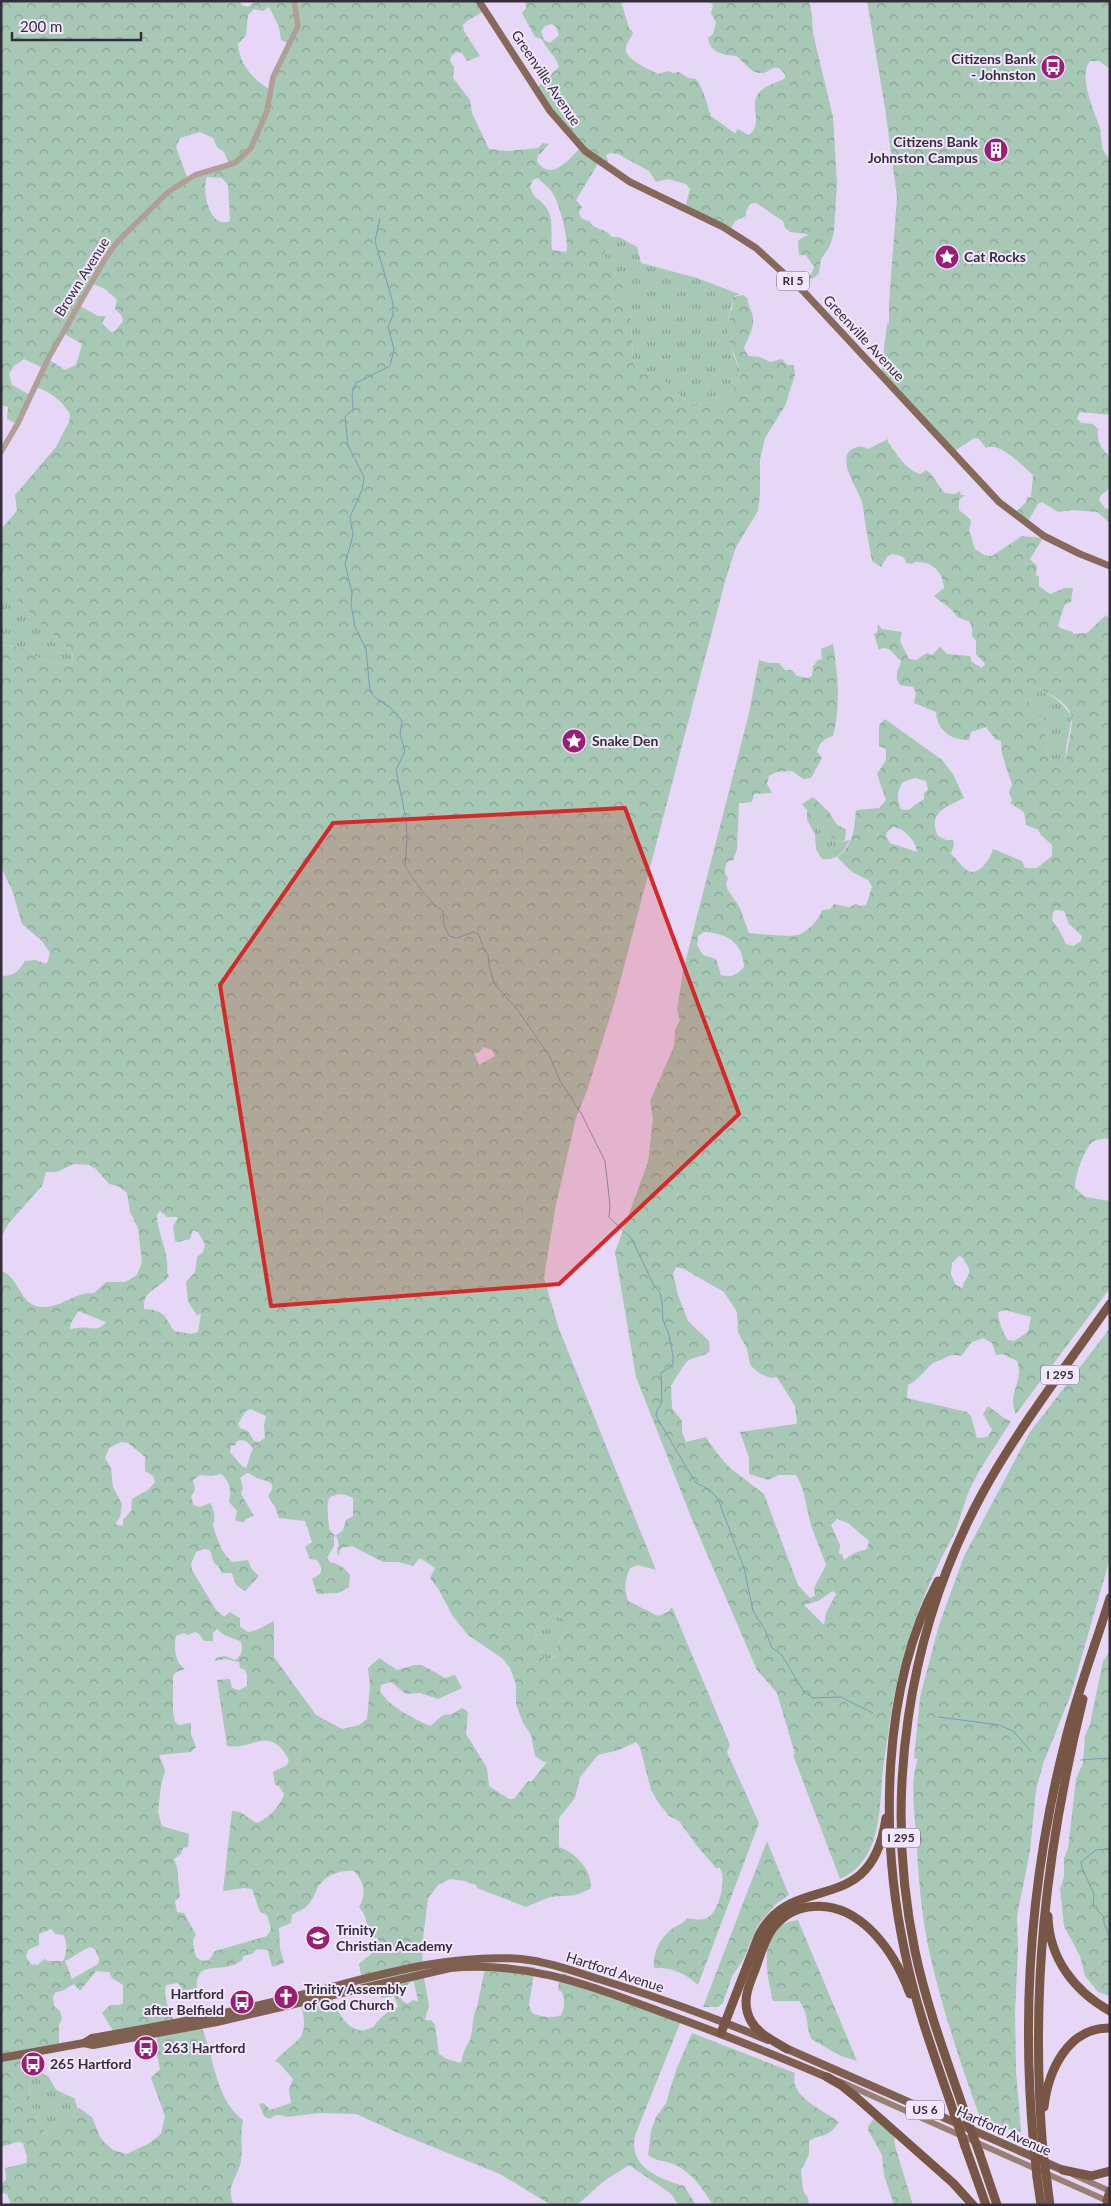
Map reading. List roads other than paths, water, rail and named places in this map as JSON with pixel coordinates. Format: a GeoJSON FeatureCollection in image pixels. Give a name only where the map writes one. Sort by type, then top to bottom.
{"type":"FeatureCollection","features":[{"type":"Feature","properties":{"kind":"highway","name":"I 295"},"geometry":{"type":"LineString","coordinates":[[997,2205],[932,2015],[916,1954],[906,1900],[901,1830],[902,1767],[912,1690],[931,1614],[953,1556],[976,1506],[1003,1459],[1110,1304]]}},
{"type":"Feature","properties":{"kind":"highway"},"geometry":{"type":"LineString","coordinates":[[721,2033],[759,1935],[770,1918],[792,1903],[851,1883],[868,1868],[882,1838],[890,1786],[899,1701],[909,1656],[930,1598],[953,1556]]}},
{"type":"Feature","properties":{"kind":"highway"},"geometry":{"type":"LineString","coordinates":[[1041,2205],[1034,2148],[1028,2069],[1028,2006],[1040,1865],[1051,1803],[1065,1742],[1110,1598]]}},
{"type":"Feature","properties":{"kind":"highway"},"geometry":{"type":"LineString","coordinates":[[1050,2205],[1043,2152],[1038,2075],[1038,2012],[1042,1933],[1051,1855],[1076,1728],[1102,1621]]}},
{"type":"Feature","properties":{"kind":"highway"},"geometry":{"type":"LineString","coordinates":[[890,1786],[891,1848],[899,1924],[916,1999],[986,2205]]}},
{"type":"Feature","properties":{"kind":"highway"},"geometry":{"type":"LineString","coordinates":[[1051,1855],[1048,1920],[1054,1950],[1064,1970],[1078,1988],[1094,2002],[1110,2011]]}},
{"type":"Feature","properties":{"kind":"highway"},"geometry":{"type":"LineString","coordinates":[[787,2048],[764,2035],[753,2023],[747,2008],[747,1991],[767,1938],[776,1924],[785,1916],[798,1909],[826,1906],[847,1913],[862,1922],[874,1932],[889,1952],[904,1980],[938,2065]]}},
{"type":"Feature","properties":{"kind":"highway","name":"Hartford Avenue"},"geometry":{"type":"LineString","coordinates":[[1,2057],[22,2055],[84,2043],[92,2038],[237,2010],[447,1961],[485,1958],[536,1961],[566,1968],[632,1989],[787,2048],[1063,2170]]}},
{"type":"Feature","properties":{"kind":"highway","name":"Hartford Avenue"},"geometry":{"type":"LineString","coordinates":[[84,2043],[93,2045],[217,2022],[400,1978],[450,1968],[477,1966],[515,1968],[567,1978],[721,2033],[827,2078]]}},
{"type":"Feature","properties":{"kind":"highway"},"geometry":{"type":"LineString","coordinates":[[1043,2152],[1046,2096],[1055,2066],[1066,2048],[1076,2039],[1093,2030],[1110,2028]]}},
{"type":"Feature","properties":{"kind":"highway","name":"US 6"},"geometry":{"type":"LineString","coordinates":[[827,2078],[841,2085],[862,2102],[953,2183],[973,2205]]}},
{"type":"Feature","properties":{"kind":"highway"},"geometry":{"type":"LineString","coordinates":[[1063,2170],[1091,2176],[1110,2171]]}},
{"type":"Feature","properties":{"kind":"main road","name":"Greenville Avenue"},"geometry":{"type":"LineString","coordinates":[[479,1],[550,111],[571,138],[618,176],[723,227],[756,248],[804,292],[999,502],[1044,536],[1110,566]]}},
{"type":"Feature","properties":{"kind":"main road","name":"Hartford Avenue"},"geometry":{"type":"LineString","coordinates":[[827,2078],[848,2084],[1109,2197]]}},
{"type":"Feature","properties":{"kind":"main road","name":"Hartford Avenue"},"geometry":{"type":"LineString","coordinates":[[1063,2170],[1109,2197]]}},
{"type":"Feature","properties":{"kind":"street","name":"Brown Avenue"},"geometry":{"type":"LineString","coordinates":[[1,452],[18,423],[48,359],[105,259],[118,242],[168,192],[195,175],[235,163],[250,148],[266,111],[273,77],[298,26],[294,1]]}},
{"type":"Feature","properties":{"kind":"waterway"},"geometry":{"type":"LineString","coordinates":[[380,218],[375,241],[393,303],[393,315],[388,327],[394,349],[390,366],[356,383],[352,394],[353,409],[345,417],[348,445],[364,477],[362,490],[350,517],[353,535],[345,564],[352,593],[351,604],[355,627],[366,649],[370,692],[392,709],[402,721],[400,734],[405,751],[396,770],[406,819],[405,865],[422,890],[443,911],[444,925],[449,936],[457,938],[474,932],[479,935],[483,947],[488,954],[489,966],[495,985],[517,1009],[550,1057],[560,1081],[581,1113],[605,1161],[610,1205],[609,1217],[632,1239],[653,1284],[660,1293],[663,1320],[669,1335],[673,1365],[661,1373],[662,1403],[657,1410],[656,1416],[695,1482],[710,1490],[718,1499],[744,1568],[753,1611],[765,1630],[772,1648],[781,1654],[804,1692],[813,1698],[841,1697],[873,1713]]}},
{"type":"Feature","properties":{"kind":"waterway"},"geometry":{"type":"LineString","coordinates":[[939,1717],[999,1725],[1013,1731],[1031,1751]]}},
{"type":"Feature","properties":{"kind":"waterway"},"geometry":{"type":"LineString","coordinates":[[1081,1760],[1110,1758]]}},
{"type":"Feature","properties":{"kind":"waterway"},"geometry":{"type":"LineString","coordinates":[[1110,1849],[1096,1850],[1081,1862],[1094,1894],[1093,1906],[1104,1917],[1104,1923],[1110,1939]]}},
{"type":"Feature","properties":{"kind":"waterway"},"geometry":{"type":"LineString","coordinates":[[1110,1943],[1110,1964]]}},
{"type":"Feature","properties":{"kind":"place","name":"Citizens Bank - Johnston"},"geometry":{"type":"Point","coordinates":[1053,67]}},
{"type":"Feature","properties":{"kind":"place","name":"Citizens Bank Johnston Campus"},"geometry":{"type":"Point","coordinates":[996,150]}},
{"type":"Feature","properties":{"kind":"place","name":"Cat Rocks"},"geometry":{"type":"Point","coordinates":[947,257]}},
{"type":"Feature","properties":{"kind":"place","name":"Snake Den"},"geometry":{"type":"Point","coordinates":[574,741]}},
{"type":"Feature","properties":{"kind":"place","name":"Trinity Christian Academy"},"geometry":{"type":"Point","coordinates":[318,1938]}},
{"type":"Feature","properties":{"kind":"place","name":"Trinity Assembly of God Church"},"geometry":{"type":"Point","coordinates":[286,1997]}},
{"type":"Feature","properties":{"kind":"place","name":"Hartford after Belfield"},"geometry":{"type":"Point","coordinates":[242,2002]}},
{"type":"Feature","properties":{"kind":"place","name":"263 Hartford"},"geometry":{"type":"Point","coordinates":[146,2048]}},
{"type":"Feature","properties":{"kind":"place","name":"265 Hartford"},"geometry":{"type":"Point","coordinates":[33,2064]}}]}
